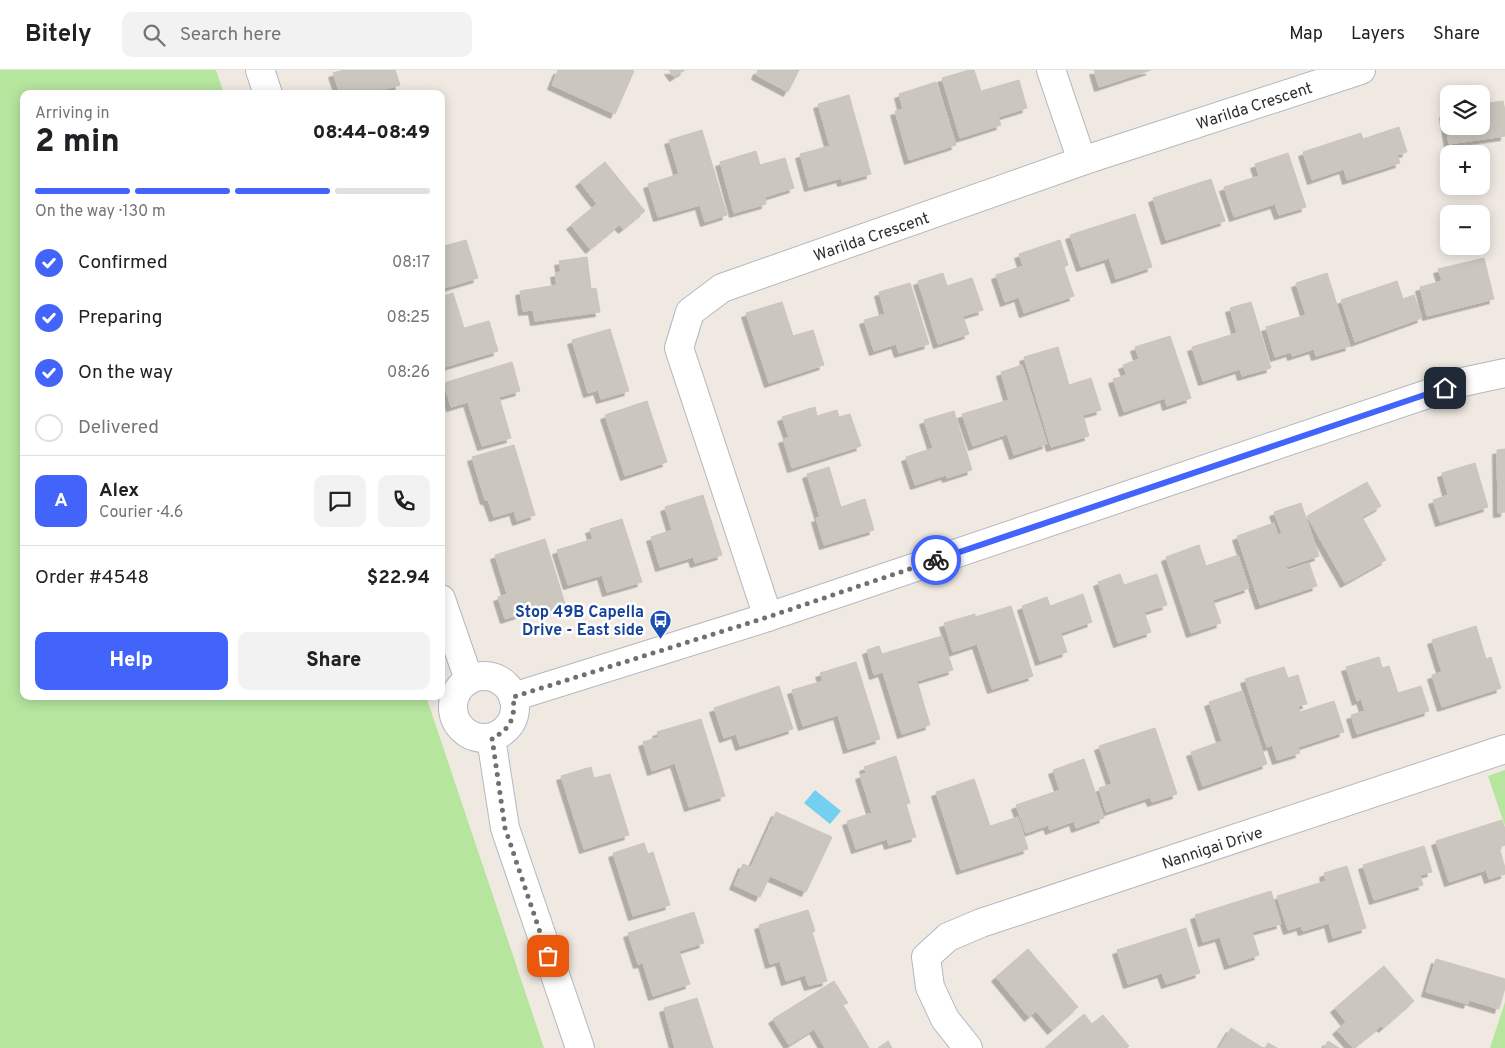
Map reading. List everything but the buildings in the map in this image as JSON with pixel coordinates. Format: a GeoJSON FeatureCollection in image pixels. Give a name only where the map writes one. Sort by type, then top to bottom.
{"type":"FeatureCollection","features":[{"type":"Feature","properties":{"kind":"street"},"geometry":{"type":"LineString","coordinates":[[260,70],[267,90]]}},
{"type":"Feature","properties":{"kind":"street"},"geometry":{"type":"LineString","coordinates":[[1051,70],[1082,161]]}},
{"type":"Feature","properties":{"kind":"street","name":"Warilda Crescent"},"geometry":{"type":"LineString","coordinates":[[768,617],[680,348],[690,312],[722,288],[1082,161],[1361,70]]}},
{"type":"Feature","properties":{"kind":"street"},"geometry":{"type":"LineString","coordinates":[[513,697],[768,617],[1463,382],[1505,373]]}},
{"type":"Feature","properties":{"kind":"street"},"geometry":{"type":"LineString","coordinates":[[445,611],[469,680]]}},
{"type":"Feature","properties":{"kind":"street"},"geometry":{"type":"LineString","coordinates":[[479,676],[490,677],[500,680],[508,688],[513,697],[515,707],[508,727],[501,734],[492,738],[482,739],[463,731],[457,723],[453,714],[454,699],[461,686],[469,680],[479,676]]}},
{"type":"Feature","properties":{"kind":"street"},"geometry":{"type":"LineString","coordinates":[[492,738],[505,828],[580,1048]]}},
{"type":"Feature","properties":{"kind":"street","name":"Nannigai Drive"},"geometry":{"type":"LineString","coordinates":[[968,1048],[945,1019],[930,988],[926,957],[948,937],[982,923],[1505,750]]}},
{"type":"Feature","properties":{"kind":"green space"},"geometry":{"type":"Polygon","coordinates":[[[0,70],[216,70],[223,90],[20,90],[20,700],[427,700],[544,1048],[0,1048],[0,70]]]}},
{"type":"Feature","properties":{"kind":"green space"},"geometry":{"type":"Polygon","coordinates":[[[1505,770],[1505,826],[1488,776],[1505,770]]]}},
{"type":"Feature","properties":{"kind":"green space"},"geometry":{"type":"Polygon","coordinates":[[[1505,1002],[1505,1048],[1490,1048],[1505,1002]]]}},
{"type":"Feature","properties":{"kind":"water"},"geometry":{"type":"Polygon","coordinates":[[[815,790],[841,811],[830,824],[804,803],[815,790]]]}},
{"type":"Feature","properties":{"kind":"way so far"},"geometry":{"type":"LineString","coordinates":[[548,956],[505,828],[492,738],[501,734],[508,727],[515,707],[513,697],[768,617],[936,560]]}},
{"type":"Feature","properties":{"kind":"place","name":"Stop 49B Capella Drive - East side"},"geometry":{"type":"Point","coordinates":[660,639]}},
{"type":"Feature","properties":{"kind":"route"},"geometry":{"type":"LineString","coordinates":[[936,560],[1445,388]]}}]}
